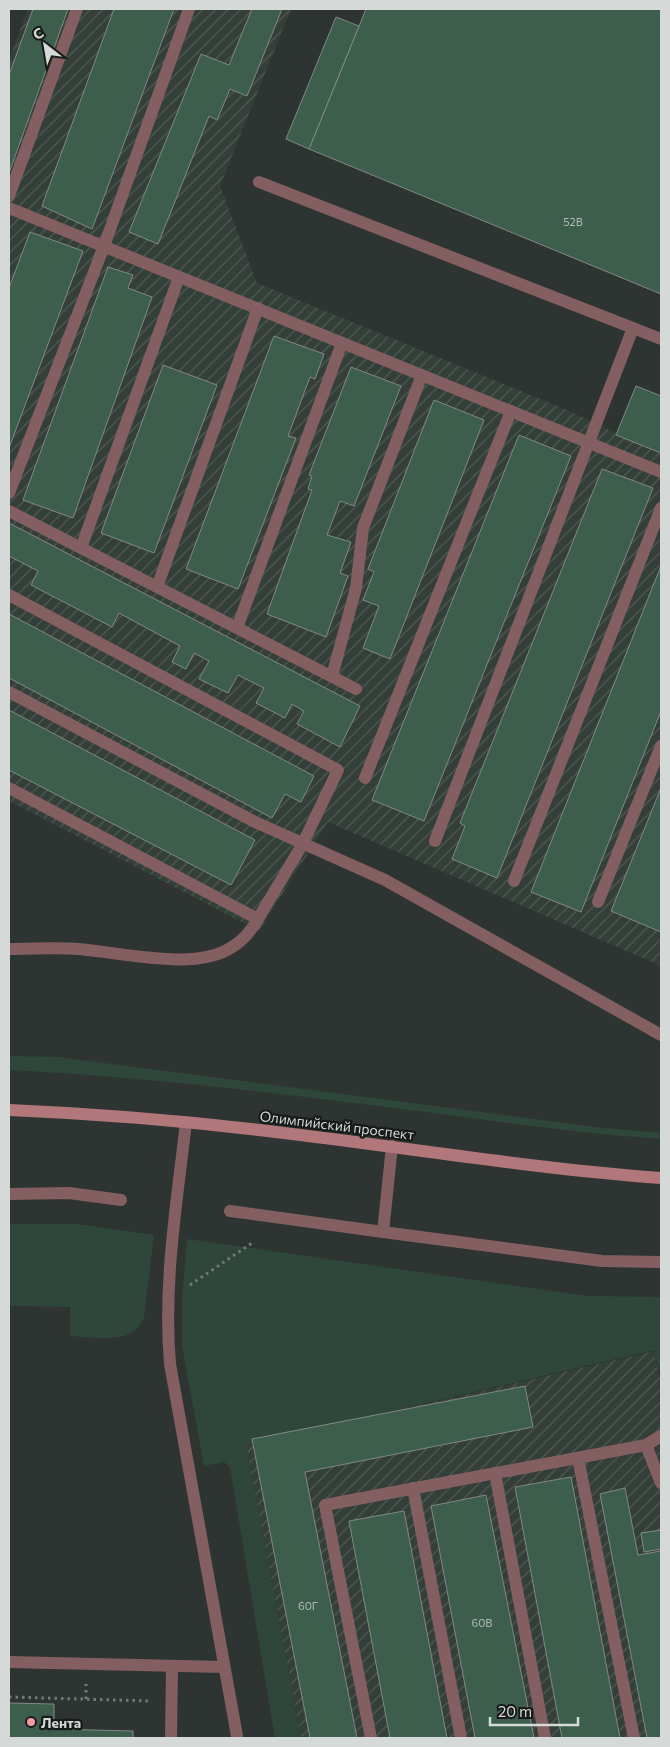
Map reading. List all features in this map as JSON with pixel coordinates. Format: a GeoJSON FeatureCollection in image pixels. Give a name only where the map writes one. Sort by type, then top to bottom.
{"type":"FeatureCollection","features":[{"type":"Feature","properties":{"kind":"street","name":"Олимпийский проспект"},"geometry":{"type":"LineString","coordinates":[[9,1110],[186,1122],[392,1146],[525,1164],[661,1178]]}},
{"type":"Feature","properties":{"kind":"lane"},"geometry":{"type":"LineString","coordinates":[[9,196],[76,9]]}},
{"type":"Feature","properties":{"kind":"lane"},"geometry":{"type":"LineString","coordinates":[[9,493],[104,246],[188,9]]}},
{"type":"Feature","properties":{"kind":"lane"},"geometry":{"type":"LineString","coordinates":[[259,182],[661,339]]}},
{"type":"Feature","properties":{"kind":"lane"},"geometry":{"type":"LineString","coordinates":[[9,208],[661,472]]}},
{"type":"Feature","properties":{"kind":"lane"},"geometry":{"type":"LineString","coordinates":[[81,548],[179,277]]}},
{"type":"Feature","properties":{"kind":"lane"},"geometry":{"type":"LineString","coordinates":[[157,587],[258,308]]}},
{"type":"Feature","properties":{"kind":"lane"},"geometry":{"type":"LineString","coordinates":[[435,841],[633,328]]}},
{"type":"Feature","properties":{"kind":"lane"},"geometry":{"type":"LineString","coordinates":[[237,628],[342,343]]}},
{"type":"Feature","properties":{"kind":"lane"},"geometry":{"type":"LineString","coordinates":[[332,676],[356,588],[363,528],[422,375]]}},
{"type":"Feature","properties":{"kind":"lane"},"geometry":{"type":"LineString","coordinates":[[365,778],[511,411]]}},
{"type":"Feature","properties":{"kind":"lane"},"geometry":{"type":"LineString","coordinates":[[514,881],[661,508]]}},
{"type":"Feature","properties":{"kind":"lane"},"geometry":{"type":"LineString","coordinates":[[9,511],[356,689]]}},
{"type":"Feature","properties":{"kind":"lane"},"geometry":{"type":"LineString","coordinates":[[9,595],[338,770],[302,844],[249,934],[231,948],[209,956],[178,960],[76,949],[9,949]]}},
{"type":"Feature","properties":{"kind":"lane"},"geometry":{"type":"LineString","coordinates":[[9,692],[255,822],[385,880],[661,1034]]}},
{"type":"Feature","properties":{"kind":"lane"},"geometry":{"type":"LineString","coordinates":[[598,902],[661,746]]}},
{"type":"Feature","properties":{"kind":"lane"},"geometry":{"type":"LineString","coordinates":[[9,788],[258,919]]}},
{"type":"Feature","properties":{"kind":"lane"},"geometry":{"type":"LineString","coordinates":[[186,1122],[167,1300],[167,1332],[170,1364],[237,1736]]}},
{"type":"Feature","properties":{"kind":"lane"},"geometry":{"type":"LineString","coordinates":[[383,1232],[392,1146]]}},
{"type":"Feature","properties":{"kind":"lane"},"geometry":{"type":"LineString","coordinates":[[9,1194],[68,1193],[121,1200]]}},
{"type":"Feature","properties":{"kind":"lane"},"geometry":{"type":"LineString","coordinates":[[230,1211],[602,1261],[661,1262]]}},
{"type":"Feature","properties":{"kind":"lane"},"geometry":{"type":"LineString","coordinates":[[371,1738],[325,1505],[646,1446],[661,1436]]}},
{"type":"Feature","properties":{"kind":"lane"},"geometry":{"type":"LineString","coordinates":[[646,1446],[661,1483]]}},
{"type":"Feature","properties":{"kind":"lane"},"geometry":{"type":"LineString","coordinates":[[578,1458],[634,1738]]}},
{"type":"Feature","properties":{"kind":"lane"},"geometry":{"type":"LineString","coordinates":[[495,1474],[545,1738]]}},
{"type":"Feature","properties":{"kind":"lane"},"geometry":{"type":"LineString","coordinates":[[413,1488],[460,1738]]}},
{"type":"Feature","properties":{"kind":"lane"},"geometry":{"type":"LineString","coordinates":[[9,1662],[224,1667]]}},
{"type":"Feature","properties":{"kind":"lane"},"geometry":{"type":"LineString","coordinates":[[171,1738],[172,1666]]}},
{"type":"Feature","properties":{"kind":"path"},"geometry":{"type":"LineString","coordinates":[[167,1300],[252,1243]]}},
{"type":"Feature","properties":{"kind":"path"},"geometry":{"type":"LineString","coordinates":[[9,1697],[172,1701]]}},
{"type":"Feature","properties":{"kind":"shaded area"},"geometry":{"type":"Polygon","coordinates":[[[28,9],[291,9],[220,186],[257,283],[565,409],[661,454],[661,966],[328,822],[259,931],[9,801],[9,59],[28,9]]]}},
{"type":"Feature","properties":{"kind":"shaded area"},"geometry":{"type":"Polygon","coordinates":[[[654,1351],[661,1383],[661,1738],[301,1738],[246,1445],[654,1351]]]}},
{"type":"Feature","properties":{"kind":"green space"},"geometry":{"type":"Polygon","coordinates":[[[9,1056],[58,1057],[604,1128],[661,1133],[661,1139],[547,1128],[221,1087],[9,1070],[9,1056]]]}},
{"type":"Feature","properties":{"kind":"green space"},"geometry":{"type":"Polygon","coordinates":[[[9,1224],[77,1224],[154,1235],[144,1318],[139,1327],[121,1337],[94,1338],[70,1336],[70,1307],[9,1306],[9,1224]]]}},
{"type":"Feature","properties":{"kind":"green space"},"geometry":{"type":"Polygon","coordinates":[[[187,1239],[588,1296],[661,1297],[661,1376],[654,1350],[246,1445],[301,1738],[275,1738],[230,1467],[224,1462],[204,1466],[182,1346],[182,1298],[187,1239]]]}},
{"type":"Feature","properties":{"kind":"building"},"geometry":{"type":"Polygon","coordinates":[[[33,9],[68,9],[9,173],[9,75],[33,9]]]}},
{"type":"Feature","properties":{"kind":"building"},"geometry":{"type":"Polygon","coordinates":[[[114,9],[174,9],[92,229],[42,206],[114,9]]]}},
{"type":"Feature","properties":{"kind":"building"},"geometry":{"type":"Polygon","coordinates":[[[252,9],[282,9],[247,96],[230,89],[217,120],[209,116],[158,244],[129,232],[201,54],[229,65],[252,9]]]}},
{"type":"Feature","properties":{"kind":"building"},"geometry":{"type":"Polygon","coordinates":[[[366,9],[661,9],[661,294],[309,149],[366,9]]]}},
{"type":"Feature","properties":{"kind":"building"},"geometry":{"type":"Polygon","coordinates":[[[336,17],[359,26],[309,149],[286,139],[336,17]]]}},
{"type":"Feature","properties":{"kind":"building"},"geometry":{"type":"Polygon","coordinates":[[[30,232],[83,251],[9,448],[9,288],[30,232]]]}},
{"type":"Feature","properties":{"kind":"building"},"geometry":{"type":"Polygon","coordinates":[[[108,267],[133,275],[128,288],[152,297],[73,518],[23,500],[108,267]]]}},
{"type":"Feature","properties":{"kind":"building"},"geometry":{"type":"Polygon","coordinates":[[[274,336],[324,354],[315,379],[310,377],[288,436],[296,438],[238,589],[186,569],[274,336]]]}},
{"type":"Feature","properties":{"kind":"building"},"geometry":{"type":"Polygon","coordinates":[[[163,365],[217,385],[154,553],[101,533],[163,365]]]}},
{"type":"Feature","properties":{"kind":"building"},"geometry":{"type":"Polygon","coordinates":[[[351,367],[401,386],[354,506],[340,501],[327,535],[351,542],[340,573],[348,576],[326,637],[267,614],[312,490],[308,489],[312,476],[309,475],[351,367]]]}},
{"type":"Feature","properties":{"kind":"building"},"geometry":{"type":"Polygon","coordinates":[[[636,386],[661,396],[661,453],[616,435],[636,386]]]}},
{"type":"Feature","properties":{"kind":"building"},"geometry":{"type":"Polygon","coordinates":[[[434,400],[484,420],[390,659],[363,648],[379,606],[363,600],[374,572],[368,569],[434,400]]]}},
{"type":"Feature","properties":{"kind":"building"},"geometry":{"type":"Polygon","coordinates":[[[519,435],[571,456],[424,821],[372,800],[519,435]]]}},
{"type":"Feature","properties":{"kind":"building"},"geometry":{"type":"Polygon","coordinates":[[[602,469],[653,488],[497,878],[452,859],[465,826],[460,823],[602,469]]]}},
{"type":"Feature","properties":{"kind":"building"},"geometry":{"type":"Polygon","coordinates":[[[9,523],[360,706],[340,747],[297,724],[304,711],[292,704],[285,718],[256,703],[264,688],[238,675],[228,693],[199,679],[209,661],[194,653],[186,669],[172,662],[180,646],[119,613],[112,627],[31,585],[38,571],[9,556],[9,523]]]}},
{"type":"Feature","properties":{"kind":"building"},"geometry":{"type":"Polygon","coordinates":[[[661,566],[661,711],[581,912],[531,892],[661,566]]]}},
{"type":"Feature","properties":{"kind":"building"},"geometry":{"type":"Polygon","coordinates":[[[9,614],[314,776],[301,802],[285,794],[272,818],[9,678],[9,614]]]}},
{"type":"Feature","properties":{"kind":"building"},"geometry":{"type":"Polygon","coordinates":[[[9,710],[255,840],[231,885],[9,770],[9,710]]]}},
{"type":"Feature","properties":{"kind":"building"},"geometry":{"type":"Polygon","coordinates":[[[661,788],[661,932],[611,911],[661,788]]]}},
{"type":"Feature","properties":{"kind":"building"},"geometry":{"type":"Polygon","coordinates":[[[525,1386],[533,1427],[305,1472],[357,1738],[310,1738],[252,1439],[525,1386]]]}},
{"type":"Feature","properties":{"kind":"building"},"geometry":{"type":"Polygon","coordinates":[[[571,1477],[620,1738],[562,1738],[515,1487],[571,1477]]]}},
{"type":"Feature","properties":{"kind":"building"},"geometry":{"type":"Polygon","coordinates":[[[625,1488],[638,1555],[661,1551],[661,1738],[647,1738],[600,1494],[625,1488]]]}},
{"type":"Feature","properties":{"kind":"building"},"geometry":{"type":"Polygon","coordinates":[[[486,1495],[534,1738],[475,1738],[431,1506],[486,1495]]]}},
{"type":"Feature","properties":{"kind":"building"},"geometry":{"type":"Polygon","coordinates":[[[404,1511],[447,1738],[390,1738],[349,1521],[404,1511]]]}},
{"type":"Feature","properties":{"kind":"building"},"geometry":{"type":"Polygon","coordinates":[[[661,1530],[661,1549],[644,1552],[641,1533],[661,1530]]]}},
{"type":"Feature","properties":{"kind":"building","name":"Лента"},"geometry":{"type":"Polygon","coordinates":[[[9,1703],[54,1704],[54,1729],[133,1731],[133,1738],[9,1738],[9,1703]]]}},
{"type":"Feature","properties":{"kind":"place","name":"Лента"},"geometry":{"type":"Point","coordinates":[31,1722]}}]}
